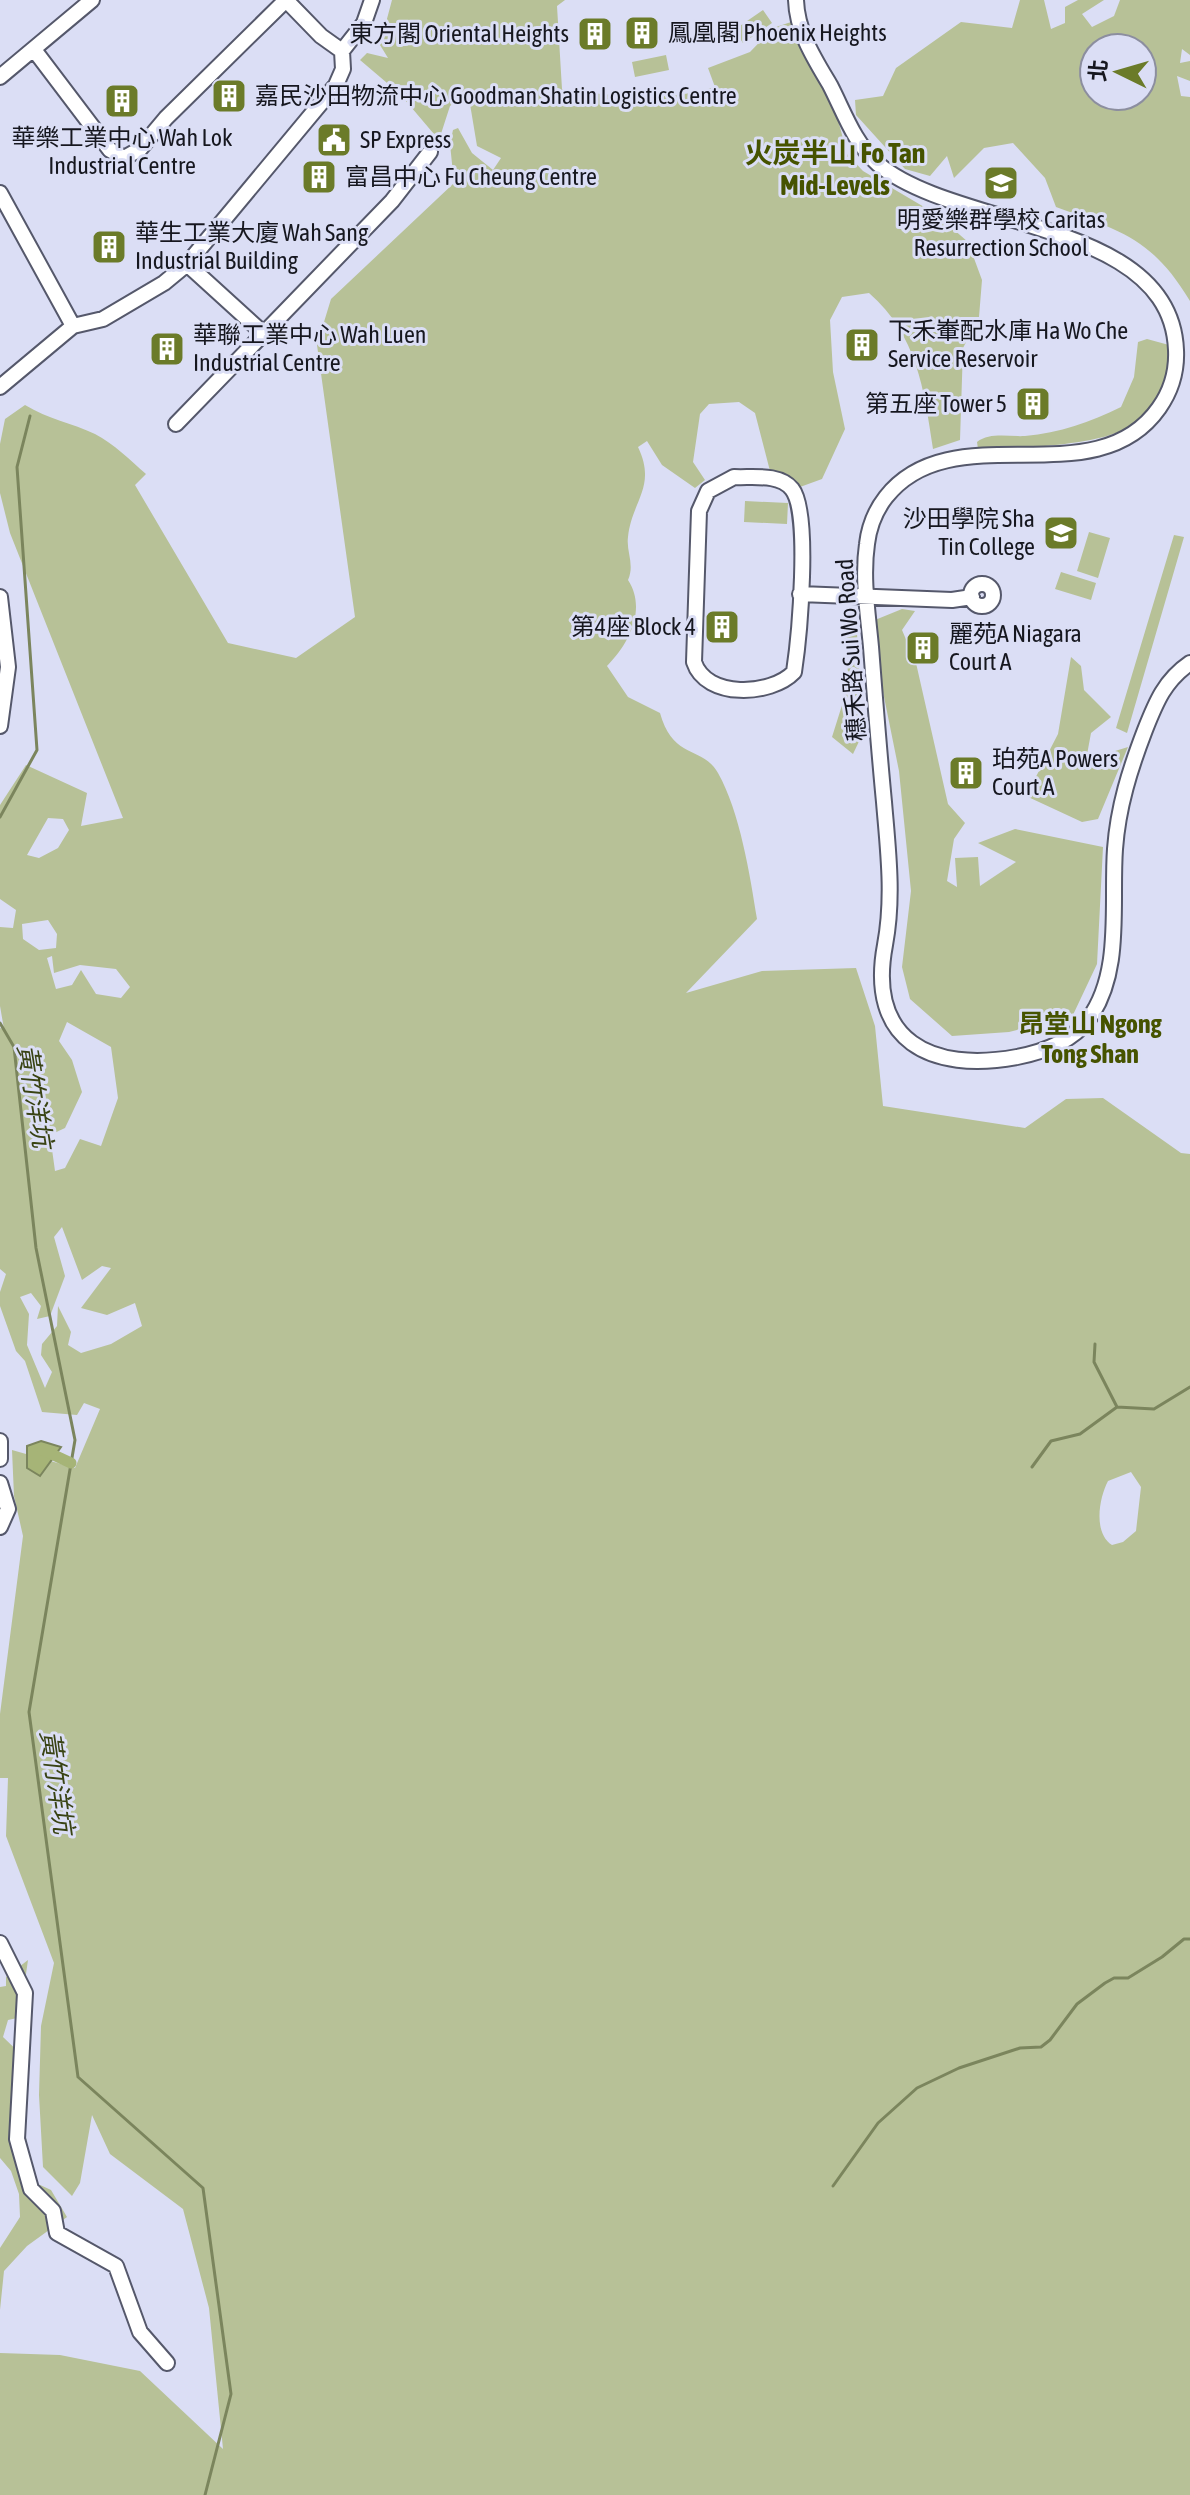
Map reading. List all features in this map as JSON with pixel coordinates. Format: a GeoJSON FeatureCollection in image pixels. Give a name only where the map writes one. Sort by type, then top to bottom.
{"type":"FeatureCollection","features":[{"type":"Feature","properties":{"kind":"street"},"geometry":{"type":"LineString","coordinates":[[0,77],[35,51],[92,0]]}},
{"type":"Feature","properties":{"kind":"street"},"geometry":{"type":"LineString","coordinates":[[35,51],[110,150],[124,158],[140,149],[166,118],[286,0],[321,36],[342,51]]}},
{"type":"Feature","properties":{"kind":"street"},"geometry":{"type":"LineString","coordinates":[[0,387],[73,326],[103,319],[164,283],[187,264],[336,85],[343,69],[342,51],[364,23],[372,0]]}},
{"type":"Feature","properties":{"kind":"street","name":"穗禾路 Sui Wo Road"},"geometry":{"type":"LineString","coordinates":[[796,0],[802,35],[862,146],[881,166],[921,188],[1126,265],[1160,296],[1172,322],[1176,342],[1175,372],[1165,398],[1150,419],[1126,438],[1079,452],[948,460],[926,467],[896,486],[880,505],[871,524],[866,548],[866,598],[891,890],[881,970],[882,993],[893,1023],[924,1052],[946,1059],[992,1060],[1037,1052],[1073,1034],[1094,1012],[1109,966],[1115,848],[1126,783],[1159,695],[1175,673],[1190,663]]}},
{"type":"Feature","properties":{"kind":"street"},"geometry":{"type":"LineString","coordinates":[[176,424],[392,201],[430,152]]}},
{"type":"Feature","properties":{"kind":"street"},"geometry":{"type":"LineString","coordinates":[[0,193],[73,326]]}},
{"type":"Feature","properties":{"kind":"street"},"geometry":{"type":"LineString","coordinates":[[187,264],[264,334]]}},
{"type":"Feature","properties":{"kind":"street"},"geometry":{"type":"LineString","coordinates":[[734,477],[774,478],[793,490],[803,516],[800,594],[794,672],[785,682],[766,689],[714,685],[697,671],[693,650],[699,511],[702,500],[715,484],[734,477]]}},
{"type":"Feature","properties":{"kind":"street"},"geometry":{"type":"LineString","coordinates":[[800,594],[952,600],[972,597]]}},
{"type":"Feature","properties":{"kind":"street"},"geometry":{"type":"LineString","coordinates":[[0,597],[8,667],[0,726]]}},
{"type":"Feature","properties":{"kind":"street"},"geometry":{"type":"LineString","coordinates":[[0,1441],[0,1459]]}},
{"type":"Feature","properties":{"kind":"street"},"geometry":{"type":"LineString","coordinates":[[0,1483],[8,1511],[0,1527]]}},
{"type":"Feature","properties":{"kind":"street"},"geometry":{"type":"LineString","coordinates":[[0,1943],[25,1993],[22,2091],[16,2129],[29,2186],[53,2211],[57,2233],[116,2266],[140,2332],[167,2363]]}},
{"type":"Feature","properties":{"kind":"shaded area"},"geometry":{"type":"Polygon","coordinates":[[[392,0],[565,0],[557,6],[562,89],[658,97],[715,87],[708,68],[750,52],[773,28],[791,22],[835,108],[847,154],[863,171],[936,214],[968,242],[982,280],[979,317],[963,348],[960,440],[933,449],[916,364],[898,327],[869,293],[842,297],[830,320],[833,372],[845,429],[822,479],[800,487],[787,476],[770,471],[755,413],[739,402],[709,404],[700,414],[693,462],[705,480],[695,488],[662,465],[647,441],[638,447],[645,473],[644,483],[630,524],[628,542],[631,569],[628,580],[636,603],[636,614],[628,637],[607,666],[628,697],[660,713],[672,738],[680,746],[712,765],[726,789],[743,844],[757,919],[686,993],[762,971],[856,968],[875,1026],[883,1106],[1025,1128],[1066,1099],[1103,1098],[1181,1153],[1190,1154],[1190,2495],[0,2495],[0,2353],[60,2355],[140,2371],[223,2449],[209,2308],[183,2209],[110,2154],[92,2115],[80,2183],[72,2196],[43,2167],[39,2095],[41,2026],[54,1963],[6,1836],[8,1778],[0,1778],[0,1714],[23,1536],[14,1496],[12,1450],[75,1468],[100,1409],[84,1403],[77,1415],[42,1412],[25,1361],[16,1351],[0,1306],[0,1292],[6,1274],[0,1269],[0,1028],[4,1029],[0,1006],[0,927],[13,928],[16,910],[0,899],[0,805],[26,765],[87,793],[81,826],[123,818],[10,533],[0,493],[0,444],[5,419],[25,405],[95,434],[128,458],[146,474],[135,485],[228,643],[296,658],[355,617],[317,345],[331,299],[454,183],[450,144],[453,130],[458,128],[472,153],[493,170],[501,158],[477,146],[468,92],[450,106],[439,140],[400,94],[360,60],[367,53],[388,58],[380,45],[392,0]],[[48,818],[27,855],[39,858],[58,848],[69,830],[63,819],[48,818]],[[48,920],[22,924],[23,939],[39,950],[56,948],[57,934],[48,920]],[[52,956],[47,958],[56,989],[72,985],[81,970],[96,994],[121,998],[130,987],[116,969],[80,965],[54,973],[52,956]],[[67,1022],[59,1041],[72,1060],[82,1092],[65,1128],[50,1135],[55,1171],[65,1168],[80,1139],[101,1146],[118,1098],[111,1047],[67,1022]],[[62,1227],[54,1237],[65,1276],[50,1316],[37,1319],[41,1306],[31,1293],[20,1297],[29,1314],[27,1345],[45,1388],[52,1372],[41,1355],[42,1344],[57,1326],[58,1306],[71,1332],[68,1345],[81,1353],[111,1344],[142,1326],[135,1303],[107,1315],[81,1308],[111,1268],[102,1266],[82,1280],[62,1227]],[[1131,1472],[1108,1481],[1100,1506],[1100,1524],[1106,1540],[1112,1545],[1123,1542],[1136,1531],[1141,1487],[1131,1472]]]}},
{"type":"Feature","properties":{"kind":"shaded area"},"geometry":{"type":"Polygon","coordinates":[[[1020,0],[1044,0],[1051,29],[1065,23],[1065,7],[1078,0],[1104,0],[1082,14],[1092,27],[1114,16],[1120,0],[1190,0],[1190,55],[1182,49],[1180,63],[1190,61],[1190,81],[1177,76],[1181,96],[1190,97],[1190,301],[1162,263],[1133,239],[1056,207],[1045,178],[1013,143],[984,148],[954,178],[947,156],[930,176],[905,169],[856,115],[855,100],[883,96],[896,68],[961,22],[1012,28],[1020,0]]]}},
{"type":"Feature","properties":{"kind":"shaded area"},"geometry":{"type":"Polygon","coordinates":[[[763,10],[772,23],[743,43],[734,30],[763,10]]]}},
{"type":"Feature","properties":{"kind":"shaded area"},"geometry":{"type":"Polygon","coordinates":[[[666,55],[669,70],[635,77],[632,62],[666,55]]]}},
{"type":"Feature","properties":{"kind":"shaded area"},"geometry":{"type":"Polygon","coordinates":[[[1147,339],[1169,345],[1166,373],[1159,395],[1148,412],[1134,424],[1116,433],[1071,443],[1003,450],[978,449],[977,442],[988,437],[1050,432],[1086,422],[1121,407],[1134,377],[1138,342],[1147,339]]]}},
{"type":"Feature","properties":{"kind":"shaded area"},"geometry":{"type":"Polygon","coordinates":[[[745,501],[788,503],[787,524],[744,522],[745,501]]]}},
{"type":"Feature","properties":{"kind":"shaded area"},"geometry":{"type":"Polygon","coordinates":[[[1089,532],[1110,538],[1098,578],[1077,571],[1089,532]]]}},
{"type":"Feature","properties":{"kind":"shaded area"},"geometry":{"type":"Polygon","coordinates":[[[1174,535],[1184,537],[1127,733],[1116,728],[1174,535]]]}},
{"type":"Feature","properties":{"kind":"shaded area"},"geometry":{"type":"Polygon","coordinates":[[[1061,572],[1096,583],[1091,600],[1055,589],[1061,572]]]}},
{"type":"Feature","properties":{"kind":"shaded area"},"geometry":{"type":"Polygon","coordinates":[[[902,609],[915,611],[902,630],[916,663],[948,804],[965,823],[954,839],[947,881],[957,887],[955,858],[978,857],[980,886],[1016,862],[978,843],[1015,829],[1103,847],[1097,964],[1072,1017],[1009,1032],[952,1036],[910,999],[902,967],[911,891],[899,771],[881,682],[875,620],[902,609]]]}},
{"type":"Feature","properties":{"kind":"shaded area"},"geometry":{"type":"Polygon","coordinates":[[[856,617],[863,733],[853,754],[832,737],[849,683],[843,621],[856,617]]]}},
{"type":"Feature","properties":{"kind":"shaded area"},"geometry":{"type":"Polygon","coordinates":[[[1071,657],[1081,666],[1084,690],[1111,717],[1091,733],[1086,760],[1128,747],[1098,819],[1082,822],[1026,796],[1058,734],[1071,657]]]}},
{"type":"Feature","properties":{"kind":"shaded area"},"geometry":{"type":"Polygon","coordinates":[[[41,1441],[61,1447],[40,1476],[27,1468],[27,1446],[41,1441]]]}},
{"type":"Feature","properties":{"kind":"shaded area"},"geometry":{"type":"Polygon","coordinates":[[[28,1960],[24,1988],[31,2015],[8,2020],[3,2037],[29,2062],[25,2124],[32,2169],[38,2184],[51,2190],[67,2217],[27,2246],[4,2271],[0,2310],[0,2248],[20,2217],[19,2194],[11,2171],[0,2158],[0,1987],[6,1986],[6,1977],[28,1960]]]}},
{"type":"Feature","properties":{"kind":"waterway","name":"黃竹洋坑"},"geometry":{"type":"LineString","coordinates":[[0,817],[37,750],[17,467],[30,416]]}},
{"type":"Feature","properties":{"kind":"waterway","name":"黃竹洋坑"},"geometry":{"type":"LineString","coordinates":[[0,1023],[14,1047],[36,1248],[75,1440],[29,1712],[78,2077],[203,2188],[231,2394],[205,2495]]}},
{"type":"Feature","properties":{"kind":"waterway"},"geometry":{"type":"LineString","coordinates":[[1095,1344],[1094,1362],[1117,1407],[1154,1409],[1190,1387]]}},
{"type":"Feature","properties":{"kind":"waterway"},"geometry":{"type":"LineString","coordinates":[[1032,1467],[1051,1441],[1080,1434],[1117,1407]]}},
{"type":"Feature","properties":{"kind":"waterway"},"geometry":{"type":"LineString","coordinates":[[43,1450],[71,1463]]}},
{"type":"Feature","properties":{"kind":"waterway"},"geometry":{"type":"LineString","coordinates":[[833,2186],[878,2123],[917,2088],[959,2068],[1020,2048],[1041,2047],[1050,2040],[1077,2004],[1105,1983],[1114,1978],[1128,1978],[1184,1939],[1190,1939]]}},
{"type":"Feature","properties":{"kind":"place","name":"鳳凰閣 Phoenix Heights"},"geometry":{"type":"Point","coordinates":[642,33]}},
{"type":"Feature","properties":{"kind":"place","name":"東方閣 Oriental Heights"},"geometry":{"type":"Point","coordinates":[595,34]}},
{"type":"Feature","properties":{"kind":"place","name":"嘉民沙田物流中心 Goodman Shatin Logistics Centre"},"geometry":{"type":"Point","coordinates":[229,96]}},
{"type":"Feature","properties":{"kind":"place","name":"華樂工業中心 Wah Lok Industrial Centre"},"geometry":{"type":"Point","coordinates":[122,101]}},
{"type":"Feature","properties":{"kind":"place","name":"SP Express"},"geometry":{"type":"Point","coordinates":[334,140]}},
{"type":"Feature","properties":{"kind":"place","name":"富昌中心 Fu Cheung Centre"},"geometry":{"type":"Point","coordinates":[319,177]}},
{"type":"Feature","properties":{"kind":"place","name":"明愛樂群學校 Caritas Resurrection School"},"geometry":{"type":"Point","coordinates":[1001,183]}},
{"type":"Feature","properties":{"kind":"place","name":"華生工業大廈 Wah Sang Industrial Building"},"geometry":{"type":"Point","coordinates":[109,247]}},
{"type":"Feature","properties":{"kind":"place","name":"下禾輋配水庫 Ha Wo Che Service Reservoir"},"geometry":{"type":"Point","coordinates":[862,345]}},
{"type":"Feature","properties":{"kind":"place","name":"華聯工業中心 Wah Luen Industrial Centre"},"geometry":{"type":"Point","coordinates":[167,349]}},
{"type":"Feature","properties":{"kind":"place","name":"第五座 Tower 5"},"geometry":{"type":"Point","coordinates":[1033,404]}},
{"type":"Feature","properties":{"kind":"place","name":"沙田學院 Sha Tin College"},"geometry":{"type":"Point","coordinates":[1061,533]}},
{"type":"Feature","properties":{"kind":"place","name":"第4座 Block 4"},"geometry":{"type":"Point","coordinates":[722,627]}},
{"type":"Feature","properties":{"kind":"place","name":"麗苑A Niagara Court A"},"geometry":{"type":"Point","coordinates":[923,648]}},
{"type":"Feature","properties":{"kind":"place","name":"珀苑A Powers Court A"},"geometry":{"type":"Point","coordinates":[966,773]}},
{"type":"Feature","properties":{"kind":"district","name":"火炭半山 Fo Tan Mid-Levels"},"geometry":{"type":"Point","coordinates":[835,169]}},
{"type":"Feature","properties":{"kind":"district","name":"昂堂山 Ngong Tong Shan"},"geometry":{"type":"Point","coordinates":[1090,1039]}}]}
